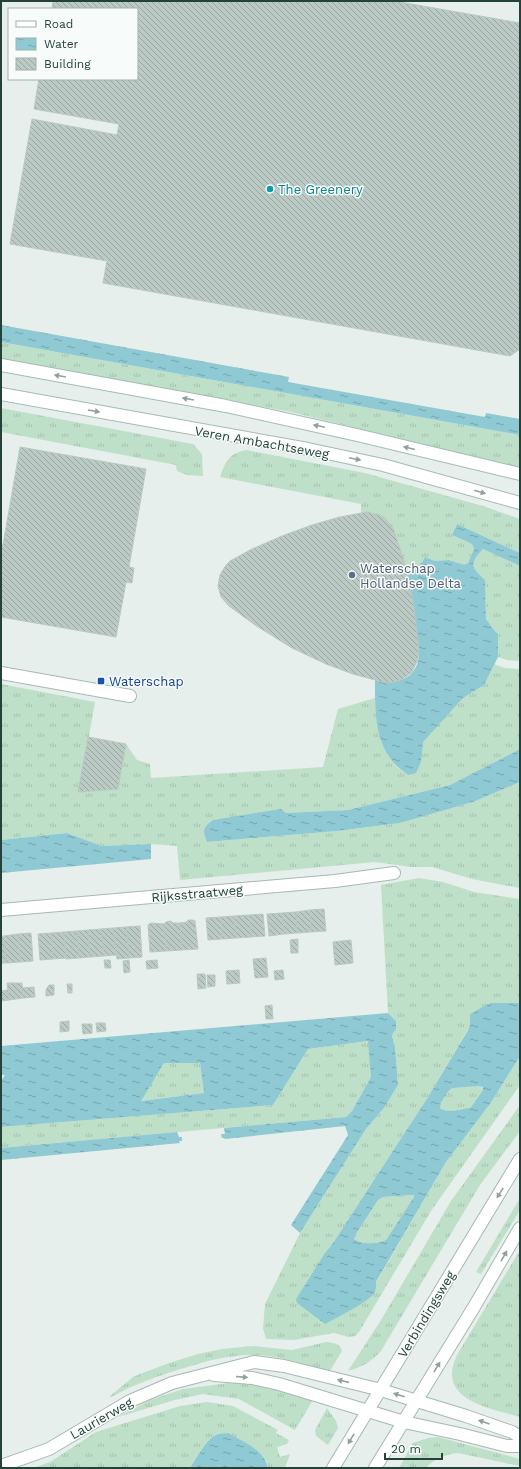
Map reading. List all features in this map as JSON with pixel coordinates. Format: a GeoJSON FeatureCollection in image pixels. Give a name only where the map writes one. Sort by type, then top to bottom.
{"type":"FeatureCollection","features":[{"type":"Feature","properties":{"kind":"street","name":"Veren Ambachtseweg"},"geometry":{"type":"LineString","coordinates":[[1,365],[226,406],[357,435],[520,474]]}},
{"type":"Feature","properties":{"kind":"street","name":"Veren Ambachtseweg"},"geometry":{"type":"LineString","coordinates":[[1,394],[308,449],[375,463],[520,503]]}},
{"type":"Feature","properties":{"kind":"street"},"geometry":{"type":"LineString","coordinates":[[1,673],[130,696]]}},
{"type":"Feature","properties":{"kind":"street","name":"Rijksstraatweg"},"geometry":{"type":"LineString","coordinates":[[1,910],[335,881],[394,873]]}},
{"type":"Feature","properties":{"kind":"street","name":"Verbindingsweg"},"geometry":{"type":"LineString","coordinates":[[333,1468],[520,1159]]}},
{"type":"Feature","properties":{"kind":"street"},"geometry":{"type":"LineString","coordinates":[[375,1468],[417,1401],[520,1228]]}},
{"type":"Feature","properties":{"kind":"street","name":"Laurierweg"},"geometry":{"type":"LineString","coordinates":[[1,1466],[49,1449],[130,1401],[172,1383],[254,1362],[284,1366],[381,1390],[512,1432],[520,1437]]}},
{"type":"Feature","properties":{"kind":"street","name":"Laurierweg"},"geometry":{"type":"LineString","coordinates":[[203,1374],[252,1378],[279,1384],[404,1422],[506,1446],[520,1446]]}},
{"type":"Feature","properties":{"kind":"green space"},"geometry":{"type":"Polygon","coordinates":[[[1,342],[520,435],[520,468],[291,412],[1,359],[1,342]]]}},
{"type":"Feature","properties":{"kind":"green space"},"geometry":{"type":"Polygon","coordinates":[[[1,408],[193,444],[202,454],[203,476],[187,475],[177,471],[176,465],[1,432],[1,408]]]}},
{"type":"Feature","properties":{"kind":"green space"},"geometry":{"type":"Polygon","coordinates":[[[246,450],[365,473],[483,506],[520,519],[520,553],[457,524],[452,535],[472,544],[474,549],[468,563],[464,565],[449,560],[435,561],[425,557],[418,567],[407,573],[398,543],[390,524],[386,519],[376,514],[361,513],[361,504],[220,477],[226,462],[232,456],[246,450]]]}},
{"type":"Feature","properties":{"kind":"green space"},"geometry":{"type":"Polygon","coordinates":[[[483,549],[520,566],[520,661],[507,660],[498,657],[498,635],[486,619],[485,580],[477,572],[474,565],[475,558],[483,549]]]}},
{"type":"Feature","properties":{"kind":"green space"},"geometry":{"type":"Polygon","coordinates":[[[494,664],[505,668],[520,669],[520,749],[450,785],[348,810],[286,813],[204,833],[207,842],[337,831],[400,823],[473,802],[520,782],[520,888],[472,879],[432,867],[411,867],[375,862],[180,880],[177,846],[151,844],[102,846],[67,833],[1,840],[1,684],[95,702],[79,792],[118,789],[126,744],[137,760],[150,764],[151,778],[323,767],[338,709],[375,698],[377,724],[384,748],[395,765],[408,775],[421,762],[422,742],[463,698],[484,685],[494,664]]]}},
{"type":"Feature","properties":{"kind":"green space"},"geometry":{"type":"Polygon","coordinates":[[[419,878],[443,882],[474,892],[520,899],[520,1003],[487,1005],[470,1014],[470,1024],[468,1029],[428,1097],[325,1253],[375,1292],[376,1283],[446,1162],[490,1104],[520,1056],[520,1085],[431,1211],[359,1332],[355,1336],[348,1337],[334,1333],[294,1340],[266,1339],[263,1328],[265,1304],[300,1233],[366,1129],[384,1108],[398,1085],[395,1047],[392,1037],[396,1021],[388,1013],[381,885],[419,878]]]}},
{"type":"Feature","properties":{"kind":"green space"},"geometry":{"type":"Polygon","coordinates":[[[369,1041],[371,1077],[352,1111],[346,1117],[1,1148],[1,1127],[273,1105],[308,1049],[369,1041]]]}},
{"type":"Feature","properties":{"kind":"green space"},"geometry":{"type":"Polygon","coordinates":[[[164,1063],[200,1063],[204,1093],[140,1101],[164,1063]]]}},
{"type":"Feature","properties":{"kind":"green space"},"geometry":{"type":"Polygon","coordinates":[[[479,1086],[484,1088],[471,1107],[450,1111],[440,1108],[440,1102],[451,1089],[479,1086]]]}},
{"type":"Feature","properties":{"kind":"green space"},"geometry":{"type":"Polygon","coordinates":[[[520,1105],[520,1131],[480,1185],[381,1351],[366,1364],[348,1371],[381,1320],[451,1201],[520,1105]]]}},
{"type":"Feature","properties":{"kind":"green space"},"geometry":{"type":"Polygon","coordinates":[[[414,1195],[386,1240],[370,1243],[357,1241],[354,1239],[378,1200],[383,1197],[414,1195]]]}},
{"type":"Feature","properties":{"kind":"green space"},"geometry":{"type":"Polygon","coordinates":[[[520,1198],[520,1210],[481,1274],[476,1272],[520,1198]]]}},
{"type":"Feature","properties":{"kind":"green space"},"geometry":{"type":"Polygon","coordinates":[[[520,1250],[520,1417],[494,1410],[469,1400],[459,1392],[453,1382],[452,1370],[457,1355],[520,1250]]]}},
{"type":"Feature","properties":{"kind":"green space"},"geometry":{"type":"Polygon","coordinates":[[[326,1342],[340,1346],[342,1351],[330,1371],[268,1356],[234,1356],[213,1360],[172,1372],[136,1385],[111,1397],[110,1396],[133,1377],[198,1354],[222,1349],[253,1346],[292,1350],[326,1342]]]}},
{"type":"Feature","properties":{"kind":"green space"},"geometry":{"type":"Polygon","coordinates":[[[229,1383],[257,1385],[313,1400],[295,1430],[239,1399],[203,1394],[175,1400],[118,1417],[150,1400],[183,1389],[229,1383]]]}},
{"type":"Feature","properties":{"kind":"green space"},"geometry":{"type":"Polygon","coordinates":[[[207,1402],[233,1406],[278,1430],[276,1433],[289,1440],[287,1444],[277,1447],[280,1457],[290,1454],[285,1468],[268,1468],[264,1457],[245,1442],[229,1435],[217,1434],[209,1440],[190,1468],[33,1468],[50,1462],[96,1432],[180,1406],[207,1402]]]}},
{"type":"Feature","properties":{"kind":"green space"},"geometry":{"type":"Polygon","coordinates":[[[327,1408],[336,1421],[338,1428],[328,1445],[316,1436],[315,1430],[327,1408]]]}},
{"type":"Feature","properties":{"kind":"green space"},"geometry":{"type":"Polygon","coordinates":[[[438,1437],[520,1459],[520,1466],[458,1453],[449,1454],[440,1458],[426,1468],[399,1468],[413,1443],[428,1438],[438,1437]]]}},
{"type":"Feature","properties":{"kind":"water"},"geometry":{"type":"Polygon","coordinates":[[[1,325],[289,377],[288,382],[485,417],[486,413],[520,419],[520,435],[1,342],[1,325]]]}},
{"type":"Feature","properties":{"kind":"water"},"geometry":{"type":"Polygon","coordinates":[[[457,524],[520,553],[520,566],[483,549],[475,558],[475,568],[485,580],[486,619],[498,635],[498,657],[484,685],[463,698],[423,742],[421,762],[416,773],[408,775],[394,763],[387,754],[379,734],[375,702],[375,680],[390,682],[397,681],[404,679],[414,670],[419,655],[419,648],[407,573],[418,567],[425,557],[435,561],[449,560],[464,565],[468,563],[474,549],[472,544],[452,535],[457,524]]]}},
{"type":"Feature","properties":{"kind":"water"},"geometry":{"type":"Polygon","coordinates":[[[520,749],[520,782],[473,802],[400,823],[337,831],[207,842],[204,835],[205,827],[213,820],[281,809],[286,813],[348,810],[450,785],[520,749]]]}},
{"type":"Feature","properties":{"kind":"water"},"geometry":{"type":"Polygon","coordinates":[[[67,833],[102,846],[151,844],[151,859],[1,873],[1,840],[67,833]]]}},
{"type":"Feature","properties":{"kind":"water"},"geometry":{"type":"Polygon","coordinates":[[[491,1003],[520,1003],[520,1056],[490,1104],[446,1162],[376,1282],[375,1292],[360,1305],[325,1324],[297,1303],[296,1299],[428,1097],[468,1030],[470,1024],[470,1014],[491,1003]],[[479,1086],[451,1089],[441,1102],[440,1108],[450,1111],[471,1107],[483,1090],[483,1087],[479,1086]],[[414,1195],[383,1197],[378,1200],[356,1234],[354,1239],[357,1241],[370,1243],[386,1240],[414,1195]]]}},
{"type":"Feature","properties":{"kind":"water"},"geometry":{"type":"Polygon","coordinates":[[[388,1013],[396,1021],[396,1029],[392,1037],[395,1047],[398,1085],[384,1108],[366,1129],[300,1233],[291,1225],[348,1135],[345,1126],[225,1139],[222,1138],[221,1134],[225,1134],[224,1128],[346,1117],[352,1111],[371,1077],[368,1041],[308,1049],[273,1105],[1,1127],[1,1081],[5,1075],[1,1075],[1,1046],[388,1013]],[[164,1063],[141,1101],[204,1093],[200,1063],[164,1063]]]}},
{"type":"Feature","properties":{"kind":"water"},"geometry":{"type":"Polygon","coordinates":[[[177,1132],[179,1137],[182,1137],[182,1141],[179,1141],[180,1143],[1,1160],[1,1148],[177,1132]]]}},
{"type":"Feature","properties":{"kind":"water"},"geometry":{"type":"Polygon","coordinates":[[[228,1433],[258,1451],[266,1462],[268,1468],[190,1468],[210,1439],[218,1434],[228,1433]]]}},
{"type":"Feature","properties":{"kind":"building","name":"The Greenery"},"geometry":{"type":"Polygon","coordinates":[[[53,1],[394,1],[520,23],[520,349],[510,356],[103,283],[107,261],[10,244],[32,119],[117,135],[119,124],[34,109],[39,80],[138,80],[138,8],[52,8],[53,1]]]}},
{"type":"Feature","properties":{"kind":"building"},"geometry":{"type":"Polygon","coordinates":[[[20,447],[146,469],[129,567],[134,568],[132,583],[126,582],[116,637],[1,617],[1,544],[3,545],[20,447]]]}},
{"type":"Feature","properties":{"kind":"building"},"geometry":{"type":"Polygon","coordinates":[[[367,512],[384,517],[393,528],[404,561],[413,601],[419,651],[418,659],[412,672],[403,679],[394,682],[386,683],[353,674],[326,664],[292,648],[255,625],[229,606],[221,597],[218,586],[220,575],[226,565],[230,561],[252,549],[312,525],[340,517],[367,512]]]}},
{"type":"Feature","properties":{"kind":"building"},"geometry":{"type":"Polygon","coordinates":[[[88,737],[126,744],[118,789],[78,792],[88,737]]]}},
{"type":"Feature","properties":{"kind":"building"},"geometry":{"type":"Polygon","coordinates":[[[324,909],[326,931],[311,932],[310,910],[324,909]]]}},
{"type":"Feature","properties":{"kind":"building"},"geometry":{"type":"Polygon","coordinates":[[[310,910],[311,932],[297,933],[296,912],[310,910]]]}},
{"type":"Feature","properties":{"kind":"building"},"geometry":{"type":"Polygon","coordinates":[[[296,912],[297,933],[284,934],[282,913],[296,912]]]}},
{"type":"Feature","properties":{"kind":"building"},"geometry":{"type":"Polygon","coordinates":[[[282,913],[284,934],[269,936],[267,914],[282,913]]]}},
{"type":"Feature","properties":{"kind":"building"},"geometry":{"type":"Polygon","coordinates":[[[263,914],[265,936],[251,937],[249,915],[263,914]]]}},
{"type":"Feature","properties":{"kind":"building"},"geometry":{"type":"Polygon","coordinates":[[[249,915],[251,937],[236,938],[234,916],[249,915]]]}},
{"type":"Feature","properties":{"kind":"building"},"geometry":{"type":"Polygon","coordinates":[[[234,916],[236,938],[222,939],[221,917],[234,916]]]}},
{"type":"Feature","properties":{"kind":"building"},"geometry":{"type":"Polygon","coordinates":[[[221,917],[222,939],[208,940],[206,918],[221,917]]]}},
{"type":"Feature","properties":{"kind":"building"},"geometry":{"type":"Polygon","coordinates":[[[188,920],[195,921],[198,949],[182,950],[180,923],[187,922],[188,920]]]}},
{"type":"Feature","properties":{"kind":"building"},"geometry":{"type":"Polygon","coordinates":[[[171,921],[173,923],[180,923],[182,950],[166,951],[164,924],[171,921]]]}},
{"type":"Feature","properties":{"kind":"building"},"geometry":{"type":"Polygon","coordinates":[[[151,923],[164,924],[166,951],[150,952],[148,925],[151,923]]]}},
{"type":"Feature","properties":{"kind":"building"},"geometry":{"type":"Polygon","coordinates":[[[140,926],[142,957],[129,958],[126,927],[140,926]]]}},
{"type":"Feature","properties":{"kind":"building"},"geometry":{"type":"Polygon","coordinates":[[[126,927],[129,958],[117,959],[113,928],[126,927]]]}},
{"type":"Feature","properties":{"kind":"building"},"geometry":{"type":"Polygon","coordinates":[[[113,928],[116,955],[104,956],[101,929],[113,928]]]}},
{"type":"Feature","properties":{"kind":"building"},"geometry":{"type":"Polygon","coordinates":[[[101,929],[104,956],[90,957],[88,930],[101,929]]]}},
{"type":"Feature","properties":{"kind":"building"},"geometry":{"type":"Polygon","coordinates":[[[88,930],[90,957],[79,958],[77,931],[88,930]]]}},
{"type":"Feature","properties":{"kind":"building"},"geometry":{"type":"Polygon","coordinates":[[[77,931],[79,958],[66,959],[64,932],[77,931]]]}},
{"type":"Feature","properties":{"kind":"building"},"geometry":{"type":"Polygon","coordinates":[[[64,932],[66,958],[53,959],[51,933],[64,932]]]}},
{"type":"Feature","properties":{"kind":"building"},"geometry":{"type":"Polygon","coordinates":[[[31,933],[33,961],[20,962],[18,934],[31,933]]]}},
{"type":"Feature","properties":{"kind":"building"},"geometry":{"type":"Polygon","coordinates":[[[51,933],[53,959],[40,960],[38,934],[51,933]]]}},
{"type":"Feature","properties":{"kind":"building"},"geometry":{"type":"Polygon","coordinates":[[[18,934],[20,962],[6,963],[4,936],[18,934]]]}},
{"type":"Feature","properties":{"kind":"building"},"geometry":{"type":"Polygon","coordinates":[[[1,936],[4,936],[6,963],[1,963],[1,936]]]}},
{"type":"Feature","properties":{"kind":"building"},"geometry":{"type":"Polygon","coordinates":[[[298,939],[298,953],[291,953],[290,940],[298,939]]]}},
{"type":"Feature","properties":{"kind":"building"},"geometry":{"type":"Polygon","coordinates":[[[351,940],[353,963],[335,965],[333,942],[351,940]]]}},
{"type":"Feature","properties":{"kind":"building"},"geometry":{"type":"Polygon","coordinates":[[[266,958],[268,977],[255,978],[253,959],[266,958]]]}},
{"type":"Feature","properties":{"kind":"building"},"geometry":{"type":"Polygon","coordinates":[[[104,960],[110,960],[111,968],[105,968],[104,960]]]}},
{"type":"Feature","properties":{"kind":"building"},"geometry":{"type":"Polygon","coordinates":[[[129,960],[130,972],[124,973],[123,961],[129,960]]]}},
{"type":"Feature","properties":{"kind":"building"},"geometry":{"type":"Polygon","coordinates":[[[157,960],[158,968],[147,969],[146,961],[157,960]]]}},
{"type":"Feature","properties":{"kind":"building"},"geometry":{"type":"Polygon","coordinates":[[[239,970],[240,983],[227,984],[226,971],[239,970]]]}},
{"type":"Feature","properties":{"kind":"building"},"geometry":{"type":"Polygon","coordinates":[[[283,970],[284,979],[275,980],[274,971],[283,970]]]}},
{"type":"Feature","properties":{"kind":"building"},"geometry":{"type":"Polygon","coordinates":[[[197,974],[205,974],[206,988],[198,989],[197,974]]]}},
{"type":"Feature","properties":{"kind":"building"},"geometry":{"type":"Polygon","coordinates":[[[207,975],[215,975],[215,986],[208,987],[207,975]]]}},
{"type":"Feature","properties":{"kind":"building"},"geometry":{"type":"Polygon","coordinates":[[[7,983],[22,983],[23,998],[9,1000],[7,983]]]}},
{"type":"Feature","properties":{"kind":"building"},"geometry":{"type":"Polygon","coordinates":[[[67,984],[72,984],[72,993],[68,993],[67,984]]]}},
{"type":"Feature","properties":{"kind":"building"},"geometry":{"type":"Polygon","coordinates":[[[49,985],[54,985],[54,995],[46,996],[46,990],[49,985]]]}},
{"type":"Feature","properties":{"kind":"building"},"geometry":{"type":"Polygon","coordinates":[[[34,987],[35,997],[23,998],[22,988],[34,987]]]}},
{"type":"Feature","properties":{"kind":"building"},"geometry":{"type":"Polygon","coordinates":[[[8,990],[9,1000],[1,1001],[1,991],[8,990]]]}},
{"type":"Feature","properties":{"kind":"building"},"geometry":{"type":"Polygon","coordinates":[[[272,1005],[273,1019],[266,1019],[265,1006],[272,1005]]]}},
{"type":"Feature","properties":{"kind":"building"},"geometry":{"type":"Polygon","coordinates":[[[69,1021],[69,1031],[60,1032],[60,1022],[69,1021]]]}},
{"type":"Feature","properties":{"kind":"building"},"geometry":{"type":"Polygon","coordinates":[[[96,1023],[105,1023],[106,1031],[97,1032],[96,1023]]]}},
{"type":"Feature","properties":{"kind":"building"},"geometry":{"type":"Polygon","coordinates":[[[82,1024],[92,1024],[92,1033],[83,1034],[82,1024]]]}},
{"type":"Feature","properties":{"kind":"place","name":"The Greenery"},"geometry":{"type":"Point","coordinates":[270,189]}},
{"type":"Feature","properties":{"kind":"place","name":"Waterschap Hollandse Delta"},"geometry":{"type":"Point","coordinates":[352,575]}},
{"type":"Feature","properties":{"kind":"place","name":"Waterschap"},"geometry":{"type":"Point","coordinates":[101,681]}}]}
